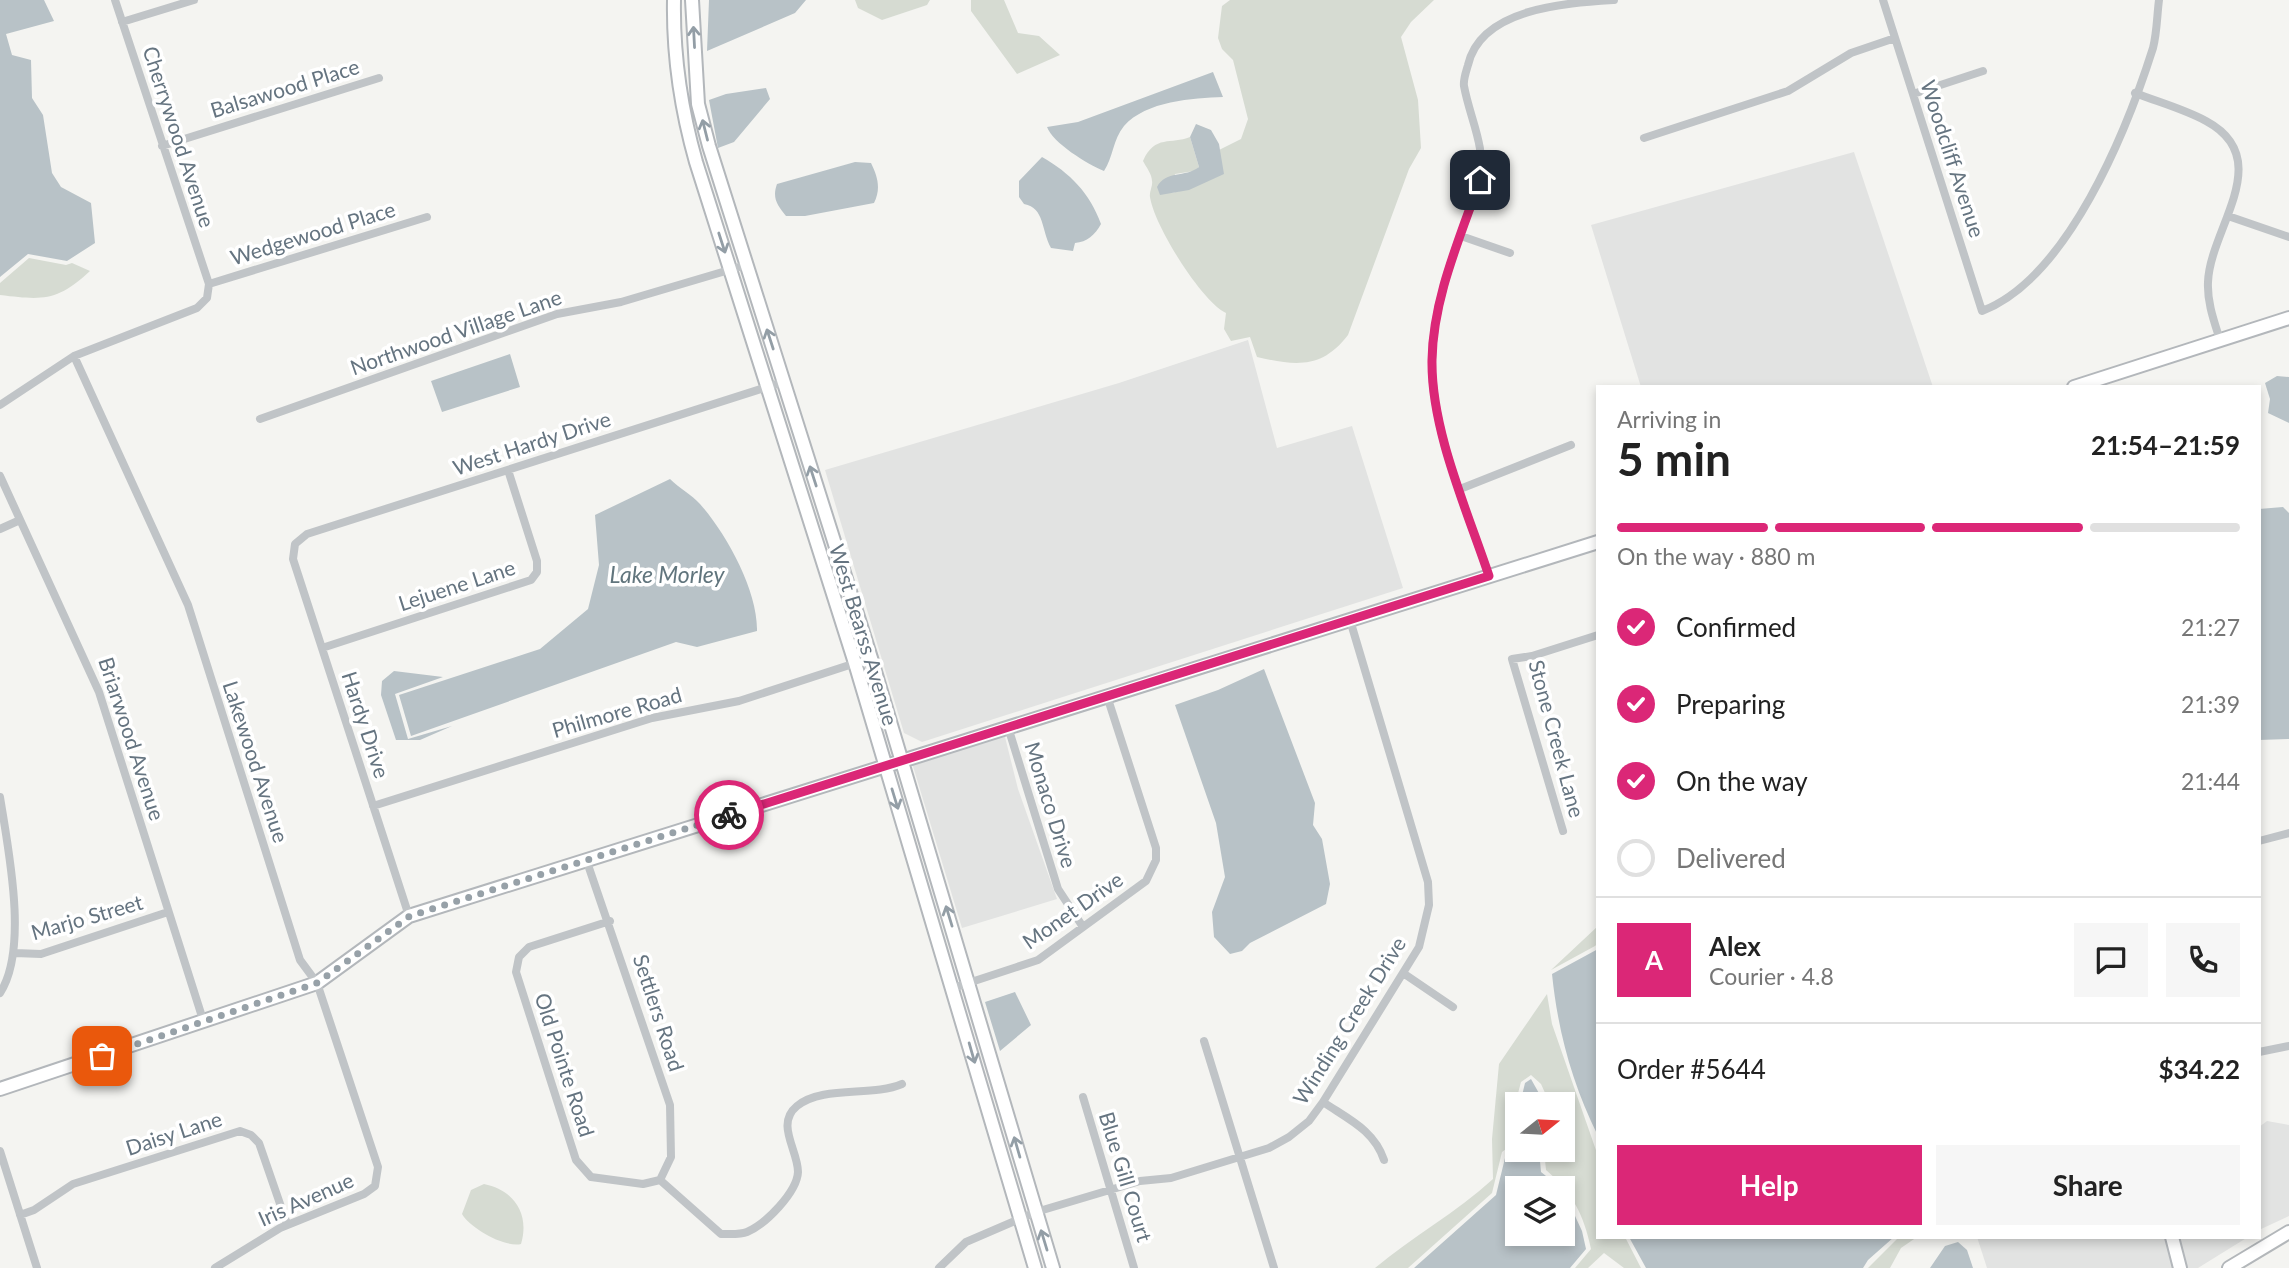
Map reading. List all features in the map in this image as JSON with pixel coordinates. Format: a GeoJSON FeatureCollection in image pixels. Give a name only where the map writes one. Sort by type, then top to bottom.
{"type":"FeatureCollection","features":[{"type":"Feature","properties":{"kind":"main road","name":"West Bearss Avenue"},"geometry":{"type":"LineString","coordinates":[[674,0],[673,27],[681,101],[701,178],[855,663],[1035,1268]]}},
{"type":"Feature","properties":{"kind":"main road","name":"West Bearss Avenue"},"geometry":{"type":"LineString","coordinates":[[692,0],[698,104],[717,173],[871,658],[1053,1268]]}},
{"type":"Feature","properties":{"kind":"main road"},"geometry":{"type":"LineString","coordinates":[[2080,385],[2289,317]]}},
{"type":"Feature","properties":{"kind":"main road"},"geometry":{"type":"LineString","coordinates":[[0,1089],[204,1023],[317,983],[410,916],[1596,543]]}},
{"type":"Feature","properties":{"kind":"main road"},"geometry":{"type":"LineString","coordinates":[[2229,1268],[2289,1233]]}},
{"type":"Feature","properties":{"kind":"main road"},"geometry":{"type":"LineString","coordinates":[[2173,1239],[2180,1268]]}},
{"type":"Feature","properties":{"kind":"street","name":"Cherrywood Avenue"},"geometry":{"type":"LineString","coordinates":[[115,0],[209,284]]}},
{"type":"Feature","properties":{"kind":"street"},"geometry":{"type":"LineString","coordinates":[[122,22],[194,0]]}},
{"type":"Feature","properties":{"kind":"street"},"geometry":{"type":"LineString","coordinates":[[1489,576],[1438,416],[1432,360],[1439,303],[1483,163],[1476,121],[1464,84],[1472,49],[1504,21],[1564,3],[1614,0]]}},
{"type":"Feature","properties":{"kind":"street","name":"Woodcliff Avenue"},"geometry":{"type":"LineString","coordinates":[[1883,0],[1982,311],[1999,304],[2046,261],[2081,215],[2105,170],[2136,93]]}},
{"type":"Feature","properties":{"kind":"street"},"geometry":{"type":"LineString","coordinates":[[2159,0],[2154,46],[2136,93],[2207,121],[2229,139],[2238,156],[2240,174],[2212,259],[2208,281],[2209,305],[2220,340]]}},
{"type":"Feature","properties":{"kind":"street"},"geometry":{"type":"LineString","coordinates":[[1644,138],[1788,91],[1851,54],[1895,38]]}},
{"type":"Feature","properties":{"kind":"street"},"geometry":{"type":"LineString","coordinates":[[1913,94],[1983,71]]}},
{"type":"Feature","properties":{"kind":"street","name":"Balsawood Place"},"geometry":{"type":"LineString","coordinates":[[162,146],[379,78]]}},
{"type":"Feature","properties":{"kind":"street"},"geometry":{"type":"LineString","coordinates":[[701,178],[717,173]]}},
{"type":"Feature","properties":{"kind":"street"},"geometry":{"type":"LineString","coordinates":[[2228,216],[2289,237]]}},
{"type":"Feature","properties":{"kind":"street","name":"Wedgewood Place"},"geometry":{"type":"LineString","coordinates":[[209,284],[427,217]]}},
{"type":"Feature","properties":{"kind":"street"},"geometry":{"type":"LineString","coordinates":[[1461,236],[1510,253]]}},
{"type":"Feature","properties":{"kind":"street","name":"Northwood Village Lane"},"geometry":{"type":"LineString","coordinates":[[260,419],[557,314],[621,302],[746,265]]}},
{"type":"Feature","properties":{"kind":"street"},"geometry":{"type":"LineString","coordinates":[[0,405],[74,356],[197,308],[207,299],[209,284]]}},
{"type":"Feature","properties":{"kind":"street","name":"Lakewood Avenue"},"geometry":{"type":"LineString","coordinates":[[74,356],[188,606],[300,960],[317,983],[378,1167],[375,1185]]}},
{"type":"Feature","properties":{"kind":"street","name":"West Hardy Drive"},"geometry":{"type":"LineString","coordinates":[[295,544],[307,534],[783,382]]}},
{"type":"Feature","properties":{"kind":"street"},"geometry":{"type":"LineString","coordinates":[[1460,489],[1572,445]]}},
{"type":"Feature","properties":{"kind":"street","name":"Lejuene Lane"},"geometry":{"type":"LineString","coordinates":[[322,648],[531,580],[537,572],[537,561],[508,470]]}},
{"type":"Feature","properties":{"kind":"street","name":"Briarwood Avenue"},"geometry":{"type":"LineString","coordinates":[[0,476],[99,692],[204,1023]]}},
{"type":"Feature","properties":{"kind":"street"},"geometry":{"type":"LineString","coordinates":[[806,510],[822,505]]}},
{"type":"Feature","properties":{"kind":"street"},"geometry":{"type":"LineString","coordinates":[[0,529],[20,520]]}},
{"type":"Feature","properties":{"kind":"street","name":"Hardy Drive"},"geometry":{"type":"LineString","coordinates":[[295,544],[293,559],[410,916]]}},
{"type":"Feature","properties":{"kind":"street","name":"Winding Creek Drive"},"geometry":{"type":"LineString","coordinates":[[939,1268],[966,1241],[1036,1212],[1140,1181],[1171,1178],[1240,1157],[1289,1137],[1308,1121],[1323,1102],[1403,973],[1426,928],[1428,882],[1350,620]]}},
{"type":"Feature","properties":{"kind":"street","name":"Stone Creek Lane"},"geometry":{"type":"LineString","coordinates":[[1563,831],[1512,659],[1532,656],[1596,636]]}},
{"type":"Feature","properties":{"kind":"street","name":"Philmore Road"},"geometry":{"type":"LineString","coordinates":[[373,806],[652,718],[739,701],[871,658]]}},
{"type":"Feature","properties":{"kind":"street","name":"Monet Drive"},"geometry":{"type":"LineString","coordinates":[[953,988],[1038,960],[1146,881],[1156,860],[1156,848],[1107,696]]}},
{"type":"Feature","properties":{"kind":"street","name":"Monaco Drive"},"geometry":{"type":"LineString","coordinates":[[1007,727],[1058,889],[1083,927]]}},
{"type":"Feature","properties":{"kind":"street"},"geometry":{"type":"LineString","coordinates":[[0,797],[9,862],[15,953],[12,970],[0,993]]}},
{"type":"Feature","properties":{"kind":"street"},"geometry":{"type":"LineString","coordinates":[[2261,841],[2288,836]]}},
{"type":"Feature","properties":{"kind":"street","name":"Settlers Road"},"geometry":{"type":"LineString","coordinates":[[586,859],[610,921],[670,1105],[671,1157],[660,1180]]}},
{"type":"Feature","properties":{"kind":"street","name":"Marjo Street"},"geometry":{"type":"LineString","coordinates":[[15,953],[41,954],[168,912]]}},
{"type":"Feature","properties":{"kind":"street","name":"Old Pointe Road"},"geometry":{"type":"LineString","coordinates":[[610,921],[529,947],[519,957],[516,972],[576,1160],[591,1177],[643,1184],[660,1180]]}},
{"type":"Feature","properties":{"kind":"street"},"geometry":{"type":"LineString","coordinates":[[1403,973],[1453,1007]]}},
{"type":"Feature","properties":{"kind":"street"},"geometry":{"type":"LineString","coordinates":[[1204,1041],[1275,1268]]}},
{"type":"Feature","properties":{"kind":"street"},"geometry":{"type":"LineString","coordinates":[[2261,1052],[2289,1046]]}},
{"type":"Feature","properties":{"kind":"street"},"geometry":{"type":"LineString","coordinates":[[660,1180],[721,1234],[746,1233],[760,1224],[794,1186],[798,1170],[787,1128],[796,1107],[818,1098],[852,1091],[886,1091],[902,1084]]}},
{"type":"Feature","properties":{"kind":"street","name":"Blue Gill Court"},"geometry":{"type":"LineString","coordinates":[[1083,1097],[1134,1268]]}},
{"type":"Feature","properties":{"kind":"street"},"geometry":{"type":"LineString","coordinates":[[1323,1102],[1370,1133],[1379,1145],[1384,1160]]}},
{"type":"Feature","properties":{"kind":"street","name":"Daisy Lane"},"geometry":{"type":"LineString","coordinates":[[20,1214],[34,1210],[73,1184],[240,1131],[251,1135],[258,1143],[287,1224]]}},
{"type":"Feature","properties":{"kind":"street"},"geometry":{"type":"LineString","coordinates":[[0,1151],[37,1268]]}},
{"type":"Feature","properties":{"kind":"street","name":"Iris Avenue"},"geometry":{"type":"LineString","coordinates":[[215,1268],[287,1224],[364,1194],[375,1185]]}},
{"type":"Feature","properties":{"kind":"shaded area"},"geometry":{"type":"Polygon","coordinates":[[[855,0],[930,0],[927,5],[882,20],[858,8],[855,0]]]}},
{"type":"Feature","properties":{"kind":"shaded area"},"geometry":{"type":"Polygon","coordinates":[[[971,0],[1004,0],[1018,33],[1039,36],[1060,55],[1017,74],[971,11],[971,0]]]}},
{"type":"Feature","properties":{"kind":"shaded area"},"geometry":{"type":"Polygon","coordinates":[[[1230,0],[1434,0],[1411,22],[1401,37],[1418,100],[1421,148],[1409,169],[1348,335],[1328,354],[1307,362],[1284,362],[1257,357],[1250,337],[1231,341],[1224,329],[1226,313],[1204,294],[1180,261],[1160,225],[1150,197],[1152,178],[1143,161],[1153,147],[1190,137],[1199,167],[1194,171],[1175,174],[1171,193],[1205,181],[1216,169],[1219,150],[1241,139],[1248,119],[1233,60],[1222,49],[1218,38],[1222,6],[1230,0]]]}},
{"type":"Feature","properties":{"kind":"shaded area"},"geometry":{"type":"Polygon","coordinates":[[[1854,152],[1932,385],[1640,385],[1591,225],[1854,152]]]}},
{"type":"Feature","properties":{"kind":"shaded area"},"geometry":{"type":"Polygon","coordinates":[[[29,258],[66,265],[72,263],[90,271],[58,294],[38,298],[0,295],[0,283],[29,258]]]}},
{"type":"Feature","properties":{"kind":"shaded area"},"geometry":{"type":"Polygon","coordinates":[[[1248,340],[1277,448],[1352,426],[1403,588],[922,742],[904,733],[825,470],[1119,383],[1248,340]]]}},
{"type":"Feature","properties":{"kind":"shaded area"},"geometry":{"type":"Polygon","coordinates":[[[1004,733],[1018,789],[1057,899],[962,928],[912,763],[1004,733]]]}},
{"type":"Feature","properties":{"kind":"shaded area"},"geometry":{"type":"Polygon","coordinates":[[[1596,928],[1595,946],[1551,970],[1596,928]]]}},
{"type":"Feature","properties":{"kind":"shaded area"},"geometry":{"type":"Polygon","coordinates":[[[1547,994],[1552,1024],[1596,1150],[1596,1239],[1626,1239],[1641,1268],[1624,1268],[1604,1253],[1588,1268],[1575,1268],[1591,1249],[1575,1204],[1575,1176],[1552,1176],[1546,1170],[1545,1162],[1575,1162],[1575,1092],[1545,1092],[1541,1084],[1531,1075],[1521,1082],[1518,1092],[1505,1092],[1505,1150],[1502,1152],[1492,1193],[1408,1268],[1375,1268],[1493,1179],[1492,1139],[1499,1064],[1547,994]]]}},
{"type":"Feature","properties":{"kind":"shaded area"},"geometry":{"type":"Polygon","coordinates":[[[2267,1121],[2289,1125],[2289,1216],[2261,1229],[2261,1126],[2267,1121]]]}},
{"type":"Feature","properties":{"kind":"shaded area"},"geometry":{"type":"Polygon","coordinates":[[[484,1184],[504,1192],[517,1205],[523,1223],[521,1244],[506,1243],[488,1236],[462,1214],[471,1190],[484,1184]]]}},
{"type":"Feature","properties":{"kind":"shaded area"},"geometry":{"type":"Polygon","coordinates":[[[1897,1239],[1914,1239],[1901,1248],[1890,1268],[1868,1268],[1897,1239]]]}},
{"type":"Feature","properties":{"kind":"shaded area"},"geometry":{"type":"Polygon","coordinates":[[[1978,1239],[2167,1239],[2175,1268],[1987,1268],[1978,1239]]]}},
{"type":"Feature","properties":{"kind":"shaded area"},"geometry":{"type":"Polygon","coordinates":[[[2178,1239],[2245,1239],[2198,1268],[2186,1268],[2178,1239]]]}},
{"type":"Feature","properties":{"kind":"water"},"geometry":{"type":"Polygon","coordinates":[[[0,0],[44,0],[54,21],[6,34],[12,55],[31,60],[32,98],[43,115],[52,173],[61,187],[91,203],[95,243],[67,261],[28,254],[0,277],[0,0]]]}},
{"type":"Feature","properties":{"kind":"water"},"geometry":{"type":"Polygon","coordinates":[[[709,0],[806,0],[795,13],[707,51],[709,0]]]}},
{"type":"Feature","properties":{"kind":"water"},"geometry":{"type":"Polygon","coordinates":[[[1213,72],[1223,97],[1170,102],[1133,118],[1120,131],[1104,171],[1063,146],[1047,127],[1078,122],[1213,72]]]}},
{"type":"Feature","properties":{"kind":"water"},"geometry":{"type":"Polygon","coordinates":[[[766,88],[770,99],[734,142],[718,148],[709,100],[726,94],[766,88]]]}},
{"type":"Feature","properties":{"kind":"water"},"geometry":{"type":"Polygon","coordinates":[[[1196,124],[1211,130],[1219,144],[1224,174],[1189,190],[1160,195],[1157,187],[1165,178],[1199,167],[1190,137],[1196,124]]]}},
{"type":"Feature","properties":{"kind":"water"},"geometry":{"type":"Polygon","coordinates":[[[1042,157],[1078,185],[1101,224],[1090,237],[1075,243],[1073,251],[1051,248],[1036,210],[1024,204],[1019,197],[1019,181],[1042,157]]]}},
{"type":"Feature","properties":{"kind":"water"},"geometry":{"type":"Polygon","coordinates":[[[855,162],[871,163],[878,188],[874,203],[805,216],[786,216],[778,205],[775,197],[777,184],[855,162]]]}},
{"type":"Feature","properties":{"kind":"water"},"geometry":{"type":"Polygon","coordinates":[[[510,354],[520,387],[442,412],[431,381],[510,354]]]}},
{"type":"Feature","properties":{"kind":"water"},"geometry":{"type":"Polygon","coordinates":[[[2277,376],[2289,377],[2289,423],[2268,413],[2270,399],[2265,383],[2277,376]]]}},
{"type":"Feature","properties":{"kind":"water","name":"Lake Morley"},"geometry":{"type":"Polygon","coordinates":[[[670,479],[700,504],[730,546],[752,598],[757,631],[697,647],[676,642],[411,736],[399,695],[540,649],[588,609],[599,565],[595,515],[670,479]]]}},
{"type":"Feature","properties":{"kind":"water"},"geometry":{"type":"Polygon","coordinates":[[[2283,507],[2289,513],[2289,739],[2261,740],[2261,509],[2283,507]]]}},
{"type":"Feature","properties":{"kind":"water"},"geometry":{"type":"Polygon","coordinates":[[[1264,669],[1315,803],[1313,825],[1322,839],[1330,884],[1326,904],[1250,943],[1242,951],[1230,954],[1214,937],[1212,912],[1225,877],[1216,823],[1175,705],[1218,690],[1264,669]]]}},
{"type":"Feature","properties":{"kind":"water"},"geometry":{"type":"Polygon","coordinates":[[[394,671],[443,677],[395,694],[408,739],[452,726],[420,740],[396,740],[381,695],[382,681],[394,671]]]}},
{"type":"Feature","properties":{"kind":"water"},"geometry":{"type":"Polygon","coordinates":[[[1596,950],[1596,1131],[1568,1057],[1552,974],[1596,950]]]}},
{"type":"Feature","properties":{"kind":"water"},"geometry":{"type":"Polygon","coordinates":[[[1015,992],[1031,1025],[1000,1051],[985,1002],[1015,992]]]}},
{"type":"Feature","properties":{"kind":"water"},"geometry":{"type":"Polygon","coordinates":[[[1531,1079],[1538,1092],[1523,1092],[1525,1083],[1531,1079]]]}},
{"type":"Feature","properties":{"kind":"water"},"geometry":{"type":"Polygon","coordinates":[[[1505,1158],[1505,1162],[1540,1162],[1541,1172],[1546,1176],[1505,1176],[1505,1246],[1575,1246],[1575,1216],[1586,1249],[1570,1268],[1414,1268],[1496,1195],[1505,1158]]]}},
{"type":"Feature","properties":{"kind":"water"},"geometry":{"type":"Polygon","coordinates":[[[1630,1239],[1892,1239],[1863,1268],[1646,1268],[1630,1239]]]}},
{"type":"Feature","properties":{"kind":"water"},"geometry":{"type":"Polygon","coordinates":[[[1958,1242],[1967,1250],[1973,1268],[1930,1268],[1945,1246],[1958,1242]]]}},
{"type":"Feature","properties":{"kind":"way so far"},"geometry":{"type":"LineString","coordinates":[[102,1056],[317,983],[341,968],[387,929],[410,916],[729,815]]}},
{"type":"Feature","properties":{"kind":"route"},"geometry":{"type":"LineString","coordinates":[[729,815],[1489,576],[1438,416],[1432,360],[1439,303],[1480,180]]}}]}
